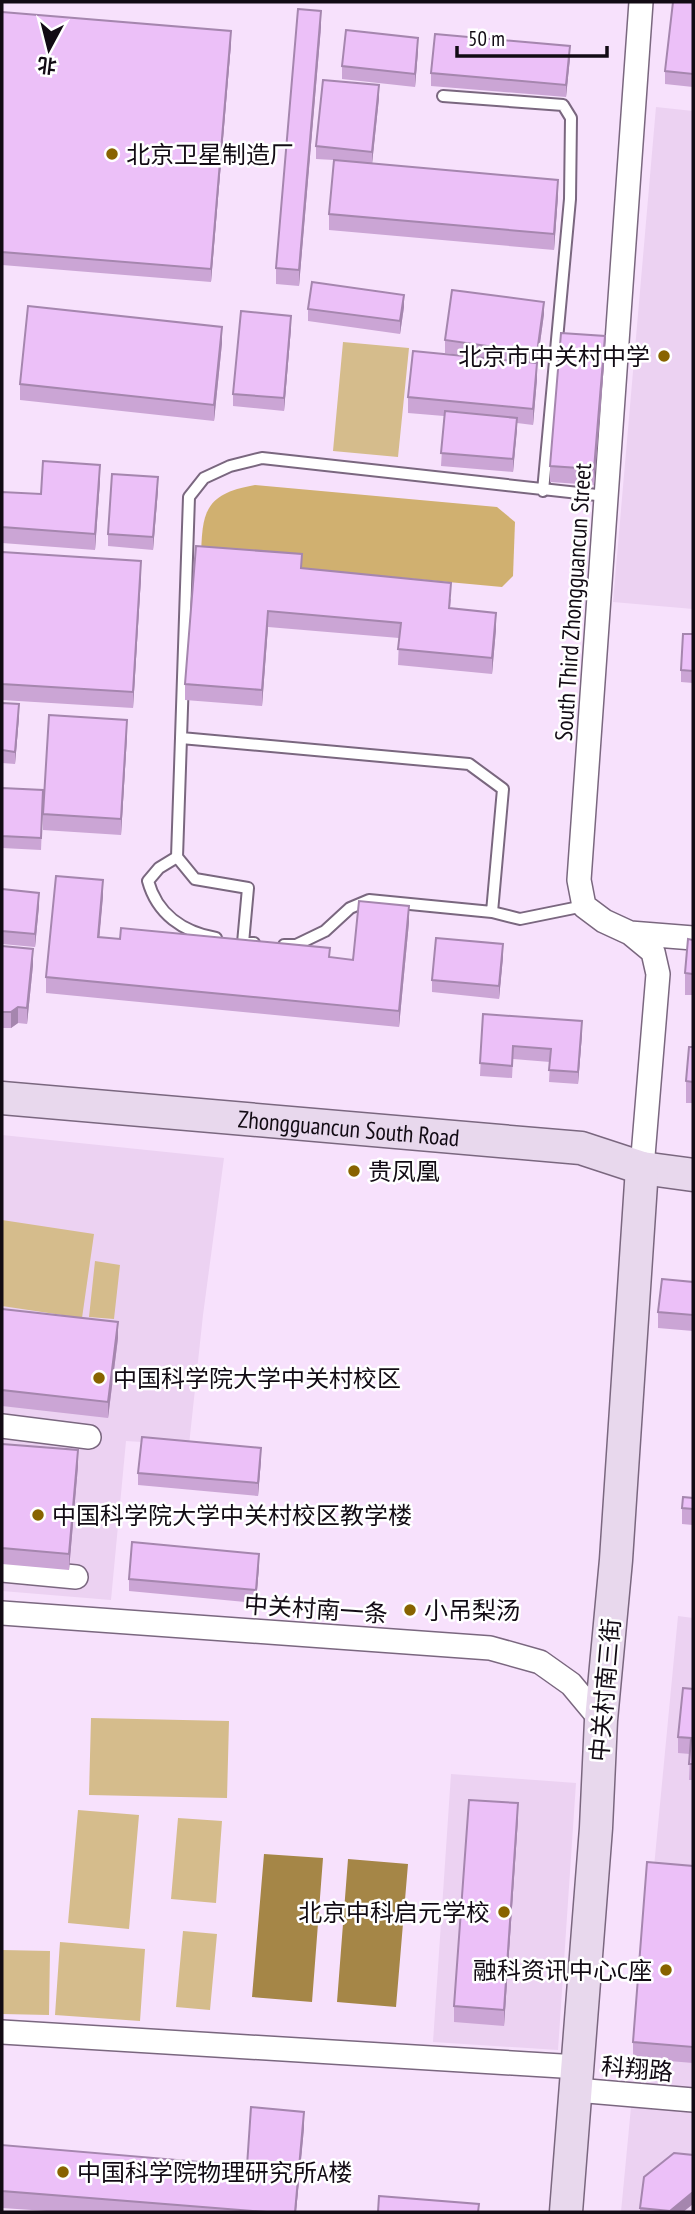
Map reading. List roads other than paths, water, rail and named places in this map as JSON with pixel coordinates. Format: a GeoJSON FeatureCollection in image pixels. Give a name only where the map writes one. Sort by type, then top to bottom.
{"type":"FeatureCollection","features":[{"type":"Feature","properties":{"kind":"street","name":"South Third Zhongguancun Street"},"geometry":{"type":"LineString","coordinates":[[584,906],[579,880],[641,2]]}},
{"type":"Feature","properties":{"kind":"street"},"geometry":{"type":"LineString","coordinates":[[584,906],[604,921],[631,933],[653,952],[658,974],[642,1168]]}},
{"type":"Feature","properties":{"kind":"street"},"geometry":{"type":"LineString","coordinates":[[631,933],[693,938]]}},
{"type":"Feature","properties":{"kind":"street","name":"Zhongguancun South Road"},"geometry":{"type":"LineString","coordinates":[[2,1098],[581,1148],[642,1168],[693,1175]]}},
{"type":"Feature","properties":{"kind":"street","name":"中关村南三街"},"geometry":{"type":"LineString","coordinates":[[566,2212],[596,1828],[601,1720],[616,1560],[642,1168]]}},
{"type":"Feature","properties":{"kind":"street"},"geometry":{"type":"LineString","coordinates":[[2,1426],[89,1437]]}},
{"type":"Feature","properties":{"kind":"street"},"geometry":{"type":"LineString","coordinates":[[2,1570],[76,1577]]}},
{"type":"Feature","properties":{"kind":"street","name":"中关村南一条"},"geometry":{"type":"LineString","coordinates":[[2,1613],[490,1648],[540,1661],[571,1684],[601,1720]]}},
{"type":"Feature","properties":{"kind":"street","name":"科翔路"},"geometry":{"type":"LineString","coordinates":[[2,2032],[577,2078],[693,2100]]}},
{"type":"Feature","properties":{"kind":"lane"},"geometry":{"type":"LineString","coordinates":[[443,96],[563,105],[571,118],[570,199],[543,491]]}},
{"type":"Feature","properties":{"kind":"lane"},"geometry":{"type":"LineString","coordinates":[[243,943],[248,888],[195,879],[177,857],[189,497],[205,478],[230,466],[262,458],[606,496]]}},
{"type":"Feature","properties":{"kind":"lane"},"geometry":{"type":"LineString","coordinates":[[181,738],[470,764],[503,789],[492,912]]}},
{"type":"Feature","properties":{"kind":"lane"},"geometry":{"type":"LineString","coordinates":[[177,857],[159,868],[148,881],[153,900],[174,921],[204,936],[243,943],[296,945],[325,931],[350,908],[369,900],[492,912],[520,919],[584,906]]}},
{"type":"Feature","properties":{"kind":"place","name":"北京卫星制造厂"},"geometry":{"type":"Point","coordinates":[112,154]}},
{"type":"Feature","properties":{"kind":"place","name":"北京市中关村中学"},"geometry":{"type":"Point","coordinates":[664,356]}},
{"type":"Feature","properties":{"kind":"place","name":"贵凤凰"},"geometry":{"type":"Point","coordinates":[354,1171]}},
{"type":"Feature","properties":{"kind":"place","name":"中国科学院大学中关村校区"},"geometry":{"type":"Point","coordinates":[99,1378]}},
{"type":"Feature","properties":{"kind":"place","name":"中国科学院大学中关村校区教学楼"},"geometry":{"type":"Point","coordinates":[38,1515]}},
{"type":"Feature","properties":{"kind":"place","name":"小吊梨汤"},"geometry":{"type":"Point","coordinates":[410,1610]}},
{"type":"Feature","properties":{"kind":"place","name":"北京中科启元学校"},"geometry":{"type":"Point","coordinates":[504,1912]}},
{"type":"Feature","properties":{"kind":"place","name":"融科资讯中心C座"},"geometry":{"type":"Point","coordinates":[666,1970]}},
{"type":"Feature","properties":{"kind":"place","name":"中国科学院物理研究所A楼"},"geometry":{"type":"Point","coordinates":[63,2172]}}]}
